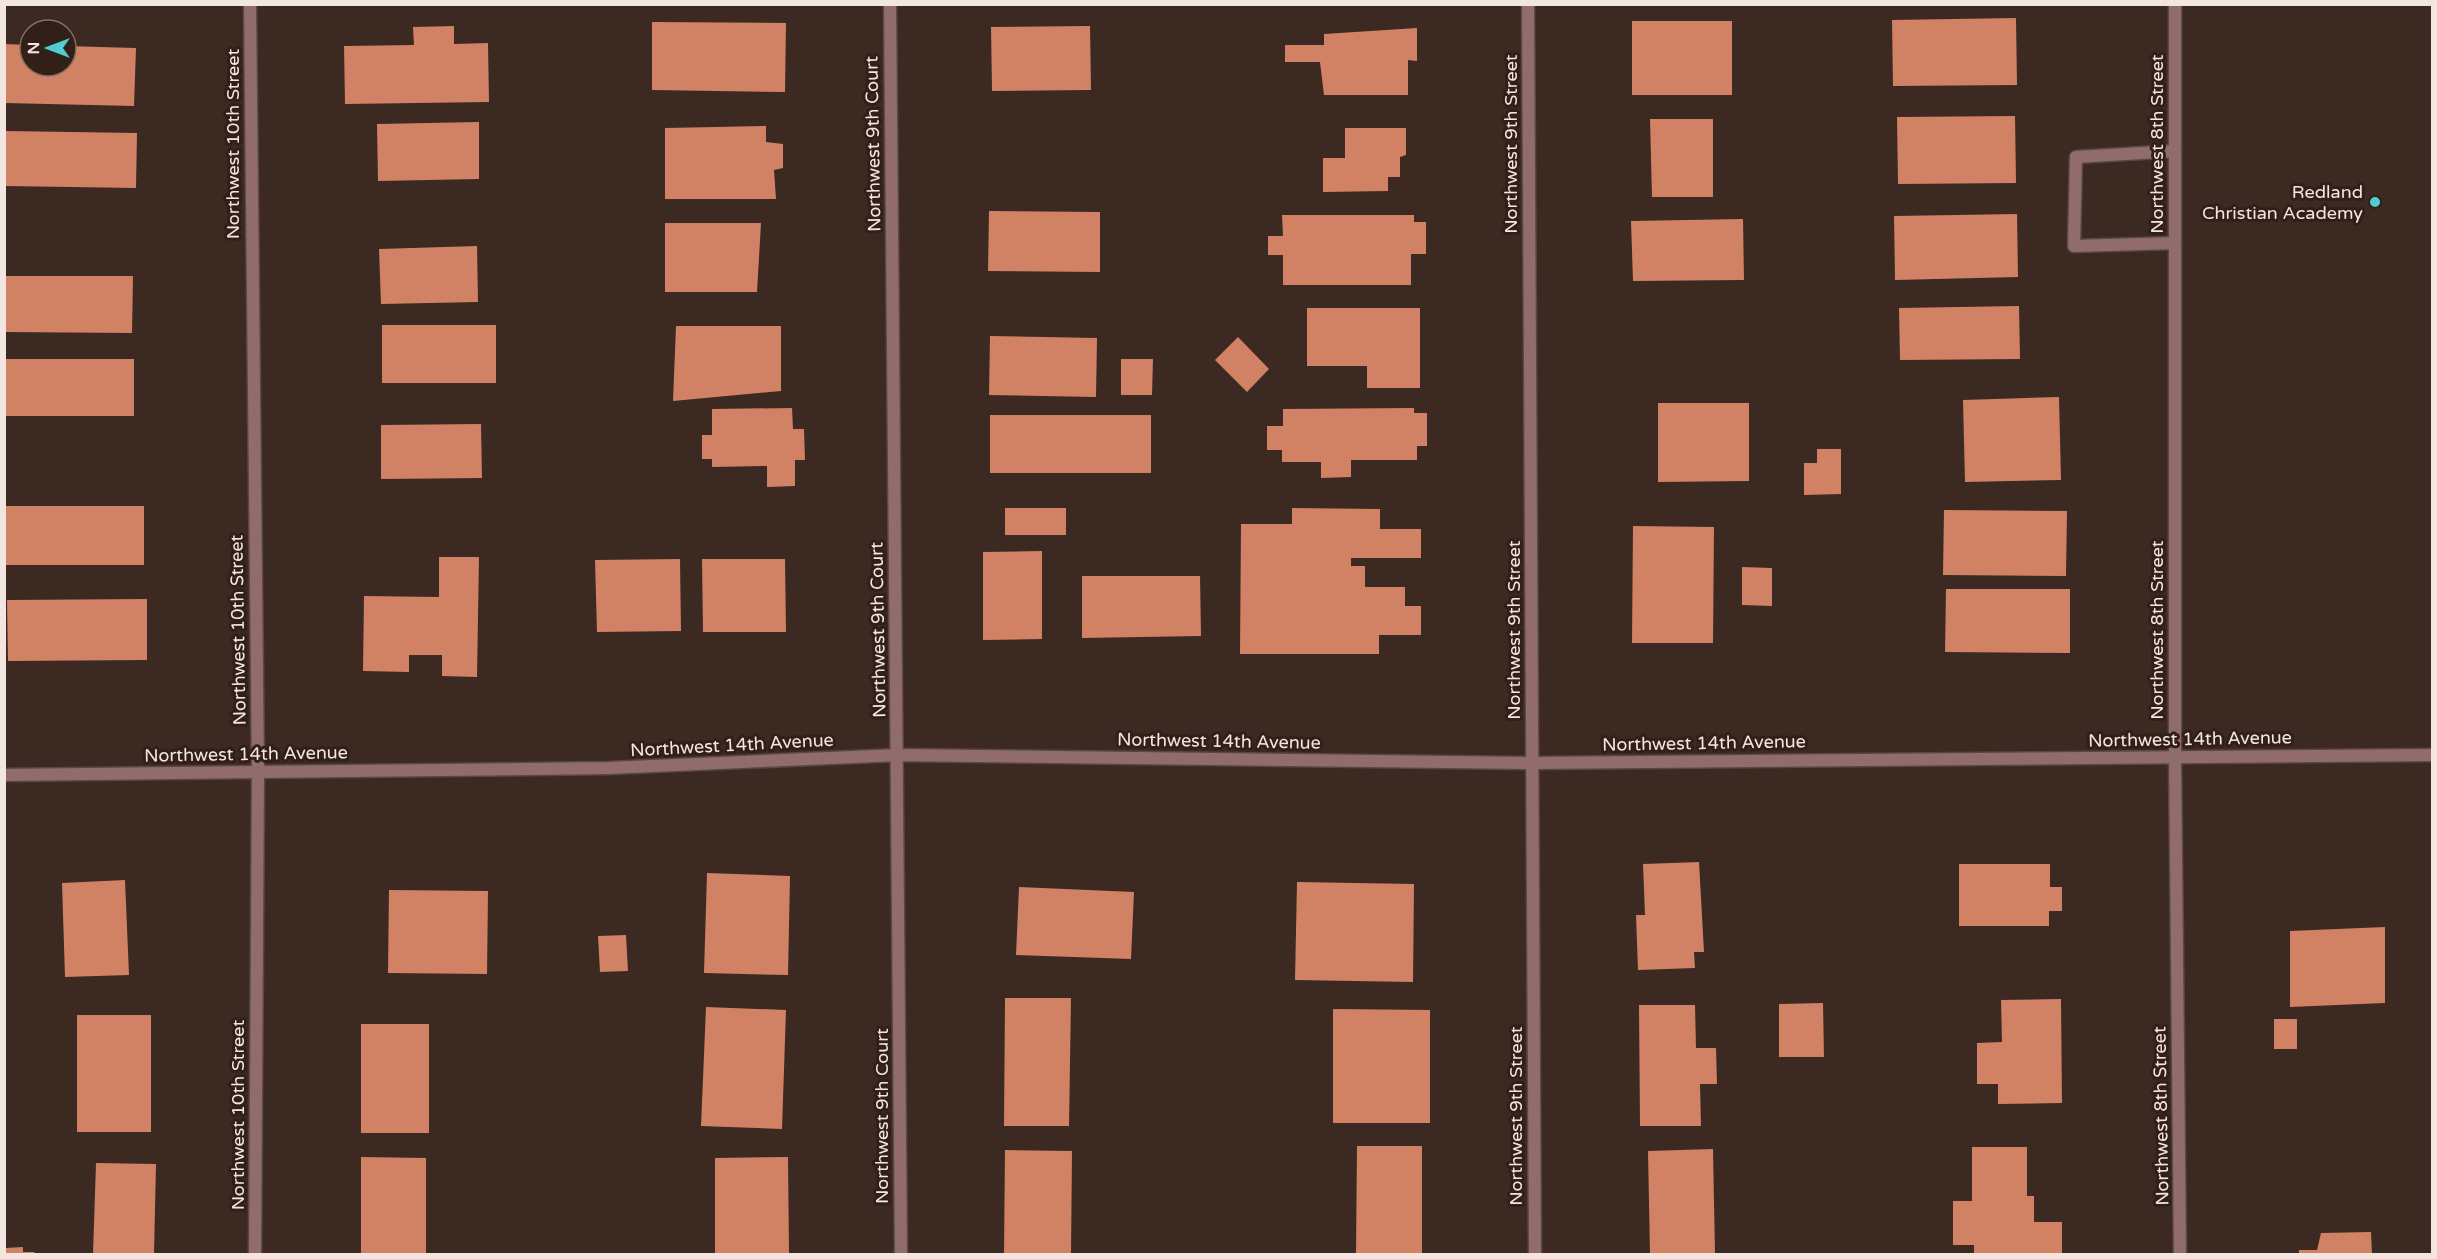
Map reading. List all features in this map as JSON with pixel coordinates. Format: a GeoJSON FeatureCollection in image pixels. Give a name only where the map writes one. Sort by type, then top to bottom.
{"type":"FeatureCollection","features":[{"type":"Feature","properties":{"kind":"street","name":"Northwest 10th Street"},"geometry":{"type":"LineString","coordinates":[[250,4],[258,772],[255,1254]]}},
{"type":"Feature","properties":{"kind":"street","name":"Northwest 9th Court"},"geometry":{"type":"LineString","coordinates":[[890,4],[901,1254]]}},
{"type":"Feature","properties":{"kind":"street","name":"Northwest 9th Street"},"geometry":{"type":"LineString","coordinates":[[1528,4],[1534,1254]]}},
{"type":"Feature","properties":{"kind":"street","name":"Northwest 8th Street"},"geometry":{"type":"LineString","coordinates":[[2175,4],[2175,758],[2180,1254]]}},
{"type":"Feature","properties":{"kind":"street"},"geometry":{"type":"LineString","coordinates":[[2175,152],[2076,157],[2074,246],[2175,243]]}},
{"type":"Feature","properties":{"kind":"street","name":"Northwest 14th Avenue"},"geometry":{"type":"LineString","coordinates":[[4,775],[609,768],[898,755],[1533,763],[2433,755]]}},
{"type":"Feature","properties":{"kind":"building"},"geometry":{"type":"Polygon","coordinates":[[[2016,18],[2017,85],[1893,86],[1892,20],[2016,18]]]}},
{"type":"Feature","properties":{"kind":"building"},"geometry":{"type":"Polygon","coordinates":[[[1632,21],[1732,21],[1732,95],[1632,95],[1632,21]]]}},
{"type":"Feature","properties":{"kind":"building"},"geometry":{"type":"Polygon","coordinates":[[[652,22],[786,23],[785,92],[652,90],[652,22]]]}},
{"type":"Feature","properties":{"kind":"building"},"geometry":{"type":"Polygon","coordinates":[[[454,26],[454,44],[488,43],[489,102],[345,104],[344,46],[414,45],[413,27],[454,26]]]}},
{"type":"Feature","properties":{"kind":"building"},"geometry":{"type":"Polygon","coordinates":[[[1090,26],[1091,90],[992,91],[991,27],[1090,26]]]}},
{"type":"Feature","properties":{"kind":"building"},"geometry":{"type":"Polygon","coordinates":[[[1417,28],[1417,61],[1408,60],[1408,95],[1324,95],[1320,62],[1285,62],[1285,45],[1324,45],[1324,34],[1417,28]]]}},
{"type":"Feature","properties":{"kind":"building"},"geometry":{"type":"Polygon","coordinates":[[[4,44],[18,45],[18,78],[78,78],[78,46],[136,48],[134,106],[4,103],[4,44]]]}},
{"type":"Feature","properties":{"kind":"building"},"geometry":{"type":"Polygon","coordinates":[[[2015,116],[2016,183],[1898,184],[1897,117],[2015,116]]]}},
{"type":"Feature","properties":{"kind":"building"},"geometry":{"type":"Polygon","coordinates":[[[1650,119],[1713,119],[1713,197],[1652,197],[1650,119]]]}},
{"type":"Feature","properties":{"kind":"building"},"geometry":{"type":"Polygon","coordinates":[[[479,122],[479,179],[378,181],[377,124],[479,122]]]}},
{"type":"Feature","properties":{"kind":"building"},"geometry":{"type":"Polygon","coordinates":[[[766,126],[766,142],[783,144],[783,168],[774,170],[776,199],[665,199],[665,128],[766,126]]]}},
{"type":"Feature","properties":{"kind":"building"},"geometry":{"type":"Polygon","coordinates":[[[1345,128],[1406,128],[1406,155],[1400,157],[1400,177],[1388,177],[1388,191],[1323,192],[1323,158],[1345,158],[1345,128]]]}},
{"type":"Feature","properties":{"kind":"building"},"geometry":{"type":"Polygon","coordinates":[[[5,131],[137,133],[136,188],[5,186],[5,131]]]}},
{"type":"Feature","properties":{"kind":"building"},"geometry":{"type":"Polygon","coordinates":[[[989,211],[1100,212],[1100,272],[988,271],[989,211]]]}},
{"type":"Feature","properties":{"kind":"building"},"geometry":{"type":"Polygon","coordinates":[[[2017,214],[2018,277],[1895,280],[1894,216],[2017,214]]]}},
{"type":"Feature","properties":{"kind":"building"},"geometry":{"type":"Polygon","coordinates":[[[1282,215],[1414,215],[1414,222],[1426,222],[1426,254],[1411,254],[1411,285],[1283,285],[1283,255],[1268,255],[1268,236],[1283,236],[1282,215]]]}},
{"type":"Feature","properties":{"kind":"building"},"geometry":{"type":"Polygon","coordinates":[[[1743,219],[1744,280],[1633,281],[1631,221],[1743,219]]]}},
{"type":"Feature","properties":{"kind":"building"},"geometry":{"type":"Polygon","coordinates":[[[665,223],[761,223],[757,292],[665,292],[665,223]]]}},
{"type":"Feature","properties":{"kind":"building"},"geometry":{"type":"Polygon","coordinates":[[[477,246],[478,302],[381,304],[379,249],[477,246]]]}},
{"type":"Feature","properties":{"kind":"building"},"geometry":{"type":"Polygon","coordinates":[[[4,276],[133,276],[132,333],[4,332],[4,276]]]}},
{"type":"Feature","properties":{"kind":"building"},"geometry":{"type":"Polygon","coordinates":[[[2019,306],[2020,359],[1900,360],[1899,308],[2019,306]]]}},
{"type":"Feature","properties":{"kind":"building"},"geometry":{"type":"Polygon","coordinates":[[[1307,308],[1420,308],[1420,388],[1367,388],[1367,366],[1307,366],[1307,308]]]}},
{"type":"Feature","properties":{"kind":"building"},"geometry":{"type":"Polygon","coordinates":[[[382,325],[496,325],[496,383],[382,383],[382,325]]]}},
{"type":"Feature","properties":{"kind":"building"},"geometry":{"type":"Polygon","coordinates":[[[676,326],[781,326],[781,391],[673,401],[676,326]]]}},
{"type":"Feature","properties":{"kind":"building"},"geometry":{"type":"Polygon","coordinates":[[[990,336],[1097,338],[1096,397],[989,395],[990,336]]]}},
{"type":"Feature","properties":{"kind":"building"},"geometry":{"type":"Polygon","coordinates":[[[1238,337],[1269,369],[1247,392],[1215,360],[1238,337]]]}},
{"type":"Feature","properties":{"kind":"building"},"geometry":{"type":"Polygon","coordinates":[[[5,359],[134,359],[134,416],[6,416],[5,359]]]}},
{"type":"Feature","properties":{"kind":"building"},"geometry":{"type":"Polygon","coordinates":[[[1121,359],[1153,359],[1152,395],[1121,395],[1121,359]]]}},
{"type":"Feature","properties":{"kind":"building"},"geometry":{"type":"Polygon","coordinates":[[[2059,397],[2061,480],[1965,482],[1963,400],[2059,397]]]}},
{"type":"Feature","properties":{"kind":"building"},"geometry":{"type":"Polygon","coordinates":[[[1658,403],[1749,403],[1749,481],[1658,482],[1658,403]]]}},
{"type":"Feature","properties":{"kind":"building"},"geometry":{"type":"Polygon","coordinates":[[[792,408],[793,429],[804,429],[805,460],[795,460],[795,486],[767,487],[767,466],[712,467],[712,459],[702,459],[702,435],[712,435],[712,409],[792,408]]]}},
{"type":"Feature","properties":{"kind":"building"},"geometry":{"type":"Polygon","coordinates":[[[1414,408],[1414,413],[1427,413],[1427,446],[1417,446],[1417,460],[1351,460],[1351,477],[1321,478],[1321,462],[1282,462],[1282,450],[1267,450],[1267,426],[1283,426],[1283,409],[1414,408]]]}},
{"type":"Feature","properties":{"kind":"building"},"geometry":{"type":"Polygon","coordinates":[[[990,415],[1151,415],[1151,473],[990,473],[990,415]]]}},
{"type":"Feature","properties":{"kind":"building"},"geometry":{"type":"Polygon","coordinates":[[[481,424],[482,478],[381,479],[381,425],[481,424]]]}},
{"type":"Feature","properties":{"kind":"building"},"geometry":{"type":"Polygon","coordinates":[[[1817,449],[1841,449],[1841,494],[1804,495],[1804,463],[1817,463],[1817,449]]]}},
{"type":"Feature","properties":{"kind":"building"},"geometry":{"type":"Polygon","coordinates":[[[6,506],[144,506],[144,565],[6,565],[6,506]]]}},
{"type":"Feature","properties":{"kind":"building"},"geometry":{"type":"Polygon","coordinates":[[[1005,508],[1066,508],[1066,535],[1005,535],[1005,508]]]}},
{"type":"Feature","properties":{"kind":"building"},"geometry":{"type":"Polygon","coordinates":[[[1292,508],[1380,509],[1380,529],[1421,529],[1421,558],[1351,558],[1351,566],[1365,566],[1365,587],[1405,587],[1405,606],[1421,606],[1421,635],[1379,635],[1379,654],[1240,654],[1241,524],[1292,524],[1292,508]]]}},
{"type":"Feature","properties":{"kind":"building"},"geometry":{"type":"Polygon","coordinates":[[[1944,510],[2067,511],[2066,576],[1943,575],[1944,510]]]}},
{"type":"Feature","properties":{"kind":"building"},"geometry":{"type":"Polygon","coordinates":[[[1633,526],[1714,527],[1713,643],[1632,643],[1633,526]]]}},
{"type":"Feature","properties":{"kind":"building"},"geometry":{"type":"Polygon","coordinates":[[[1042,551],[1042,639],[983,640],[983,552],[1042,551]]]}},
{"type":"Feature","properties":{"kind":"building"},"geometry":{"type":"Polygon","coordinates":[[[439,557],[479,557],[477,677],[442,676],[442,655],[409,655],[409,672],[363,671],[364,596],[439,597],[439,557]]]}},
{"type":"Feature","properties":{"kind":"building"},"geometry":{"type":"Polygon","coordinates":[[[680,559],[681,631],[597,632],[595,560],[680,559]]]}},
{"type":"Feature","properties":{"kind":"building"},"geometry":{"type":"Polygon","coordinates":[[[702,559],[785,559],[786,632],[703,632],[702,559]]]}},
{"type":"Feature","properties":{"kind":"building"},"geometry":{"type":"Polygon","coordinates":[[[1742,567],[1772,568],[1772,606],[1742,605],[1742,567]]]}},
{"type":"Feature","properties":{"kind":"building"},"geometry":{"type":"Polygon","coordinates":[[[1082,576],[1200,576],[1201,636],[1082,638],[1082,576]]]}},
{"type":"Feature","properties":{"kind":"building"},"geometry":{"type":"Polygon","coordinates":[[[1946,589],[2070,589],[2070,653],[1945,652],[1946,589]]]}},
{"type":"Feature","properties":{"kind":"building"},"geometry":{"type":"Polygon","coordinates":[[[147,599],[147,660],[8,661],[7,600],[147,599]]]}},
{"type":"Feature","properties":{"kind":"building"},"geometry":{"type":"Polygon","coordinates":[[[1699,862],[1704,952],[1694,952],[1695,968],[1638,970],[1636,915],[1645,915],[1643,864],[1699,862]]]}},
{"type":"Feature","properties":{"kind":"building"},"geometry":{"type":"Polygon","coordinates":[[[1959,864],[2050,864],[2050,887],[2062,887],[2062,911],[2049,911],[2049,926],[1959,926],[1959,864]]]}},
{"type":"Feature","properties":{"kind":"building"},"geometry":{"type":"Polygon","coordinates":[[[707,873],[790,876],[788,975],[704,973],[707,873]]]}},
{"type":"Feature","properties":{"kind":"building"},"geometry":{"type":"Polygon","coordinates":[[[125,880],[129,975],[65,977],[62,883],[125,880]]]}},
{"type":"Feature","properties":{"kind":"building"},"geometry":{"type":"Polygon","coordinates":[[[1297,882],[1414,884],[1413,982],[1295,980],[1297,882]]]}},
{"type":"Feature","properties":{"kind":"building"},"geometry":{"type":"Polygon","coordinates":[[[1019,887],[1134,892],[1131,959],[1016,955],[1019,887]]]}},
{"type":"Feature","properties":{"kind":"building"},"geometry":{"type":"Polygon","coordinates":[[[389,890],[488,891],[487,974],[388,973],[389,890]]]}},
{"type":"Feature","properties":{"kind":"building"},"geometry":{"type":"Polygon","coordinates":[[[2385,927],[2385,1003],[2290,1007],[2290,931],[2385,927]]]}},
{"type":"Feature","properties":{"kind":"building"},"geometry":{"type":"Polygon","coordinates":[[[626,935],[628,971],[600,972],[598,936],[626,935]]]}},
{"type":"Feature","properties":{"kind":"building"},"geometry":{"type":"Polygon","coordinates":[[[1005,998],[1071,998],[1069,1126],[1004,1126],[1005,998]]]}},
{"type":"Feature","properties":{"kind":"building"},"geometry":{"type":"Polygon","coordinates":[[[2061,999],[2062,1103],[1998,1104],[1998,1084],[1977,1084],[1977,1043],[2002,1042],[2001,1000],[2061,999]]]}},
{"type":"Feature","properties":{"kind":"building"},"geometry":{"type":"Polygon","coordinates":[[[1823,1003],[1824,1057],[1779,1057],[1779,1004],[1823,1003]]]}},
{"type":"Feature","properties":{"kind":"building"},"geometry":{"type":"Polygon","coordinates":[[[1639,1005],[1695,1005],[1696,1048],[1716,1048],[1717,1084],[1700,1084],[1701,1126],[1640,1126],[1639,1005]]]}},
{"type":"Feature","properties":{"kind":"building"},"geometry":{"type":"Polygon","coordinates":[[[706,1007],[786,1010],[782,1129],[701,1126],[706,1007]]]}},
{"type":"Feature","properties":{"kind":"building"},"geometry":{"type":"Polygon","coordinates":[[[1333,1009],[1430,1010],[1430,1123],[1333,1123],[1333,1009]]]}},
{"type":"Feature","properties":{"kind":"building"},"geometry":{"type":"Polygon","coordinates":[[[77,1015],[151,1015],[151,1132],[77,1132],[77,1015]]]}},
{"type":"Feature","properties":{"kind":"building"},"geometry":{"type":"Polygon","coordinates":[[[2274,1019],[2297,1019],[2297,1049],[2274,1049],[2274,1019]]]}},
{"type":"Feature","properties":{"kind":"building"},"geometry":{"type":"Polygon","coordinates":[[[361,1024],[429,1024],[429,1133],[361,1133],[361,1024]]]}},
{"type":"Feature","properties":{"kind":"building"},"geometry":{"type":"Polygon","coordinates":[[[1357,1146],[1422,1146],[1422,1254],[1356,1254],[1357,1146]]]}},
{"type":"Feature","properties":{"kind":"building"},"geometry":{"type":"Polygon","coordinates":[[[1972,1147],[2027,1147],[2027,1196],[2034,1196],[2034,1222],[2062,1222],[2062,1254],[1974,1254],[1974,1245],[1953,1245],[1953,1201],[1972,1201],[1972,1147]]]}},
{"type":"Feature","properties":{"kind":"building"},"geometry":{"type":"Polygon","coordinates":[[[1713,1149],[1715,1254],[1650,1254],[1648,1151],[1713,1149]]]}},
{"type":"Feature","properties":{"kind":"building"},"geometry":{"type":"Polygon","coordinates":[[[1005,1150],[1072,1151],[1071,1254],[1004,1254],[1005,1150]]]}},
{"type":"Feature","properties":{"kind":"building"},"geometry":{"type":"Polygon","coordinates":[[[361,1157],[426,1158],[426,1254],[361,1254],[361,1157]]]}},
{"type":"Feature","properties":{"kind":"building"},"geometry":{"type":"Polygon","coordinates":[[[788,1157],[789,1254],[715,1254],[715,1158],[788,1157]]]}},
{"type":"Feature","properties":{"kind":"building"},"geometry":{"type":"Polygon","coordinates":[[[96,1163],[156,1164],[154,1254],[93,1254],[96,1163]]]}},
{"type":"Feature","properties":{"kind":"building"},"geometry":{"type":"Polygon","coordinates":[[[2371,1232],[2372,1254],[2299,1254],[2299,1250],[2317,1250],[2321,1233],[2371,1232]]]}},
{"type":"Feature","properties":{"kind":"building"},"geometry":{"type":"Polygon","coordinates":[[[23,1247],[23,1252],[34,1252],[35,1254],[5,1254],[5,1248],[23,1247]]]}},
{"type":"Feature","properties":{"kind":"place","name":"Redland Christian Academy"},"geometry":{"type":"Point","coordinates":[2375,202]}}]}
